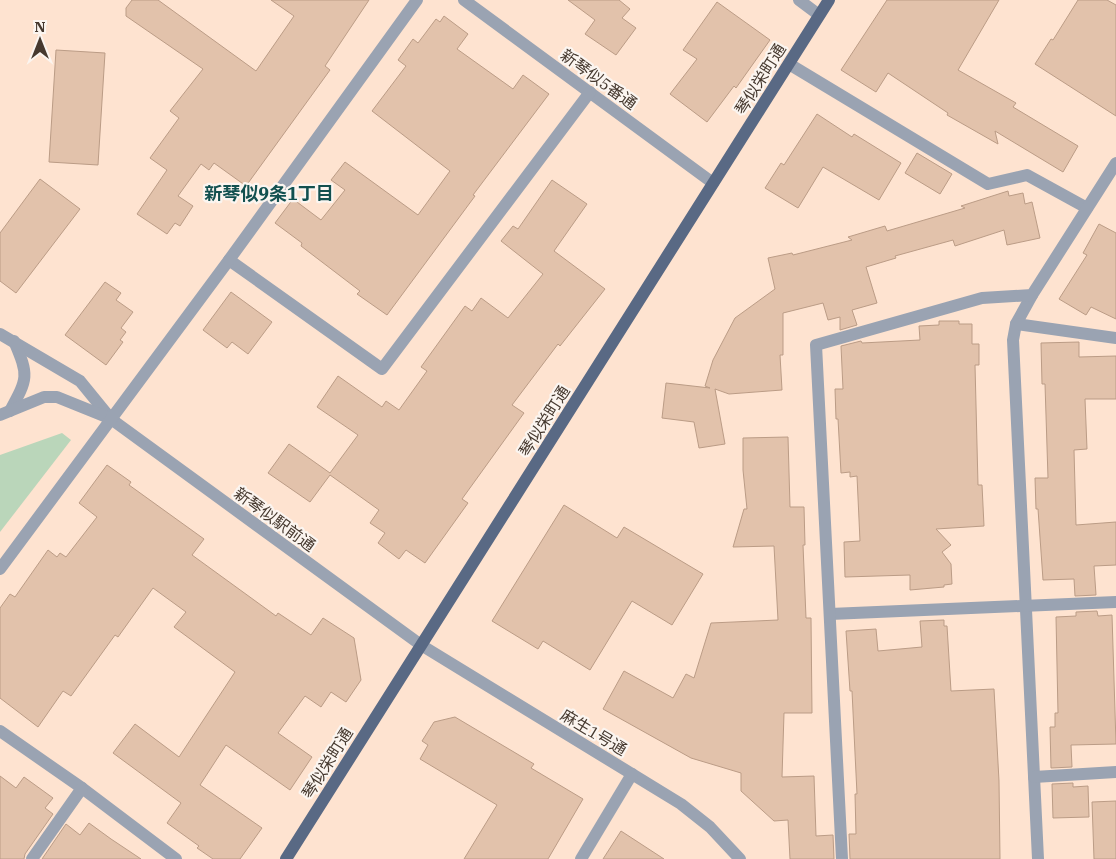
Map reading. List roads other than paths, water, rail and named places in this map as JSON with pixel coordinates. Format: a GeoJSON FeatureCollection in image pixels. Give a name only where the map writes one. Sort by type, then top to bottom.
{"type":"FeatureCollection","features":[{"type":"Feature","properties":{"kind":"main road","name":"琴似栄町通"},"geometry":{"type":"LineString","coordinates":[[286,859],[829,0]]}},
{"type":"Feature","properties":{"kind":"street"},"geometry":{"type":"LineString","coordinates":[[0,569],[229,260],[418,0]]}},
{"type":"Feature","properties":{"kind":"street","name":"新琴似5番通"},"geometry":{"type":"LineString","coordinates":[[464,0],[713,184]]}},
{"type":"Feature","properties":{"kind":"street"},"geometry":{"type":"LineString","coordinates":[[799,0],[819,15]]}},
{"type":"Feature","properties":{"kind":"street"},"geometry":{"type":"LineString","coordinates":[[788,64],[988,184],[1027,175],[1087,208]]}},
{"type":"Feature","properties":{"kind":"street"},"geometry":{"type":"LineString","coordinates":[[229,260],[382,369],[590,92]]}},
{"type":"Feature","properties":{"kind":"street"},"geometry":{"type":"LineString","coordinates":[[1038,859],[1013,340],[1016,324],[1032,295],[1116,163]]}},
{"type":"Feature","properties":{"kind":"street"},"geometry":{"type":"LineString","coordinates":[[842,859],[816,345],[982,298],[1032,295]]}},
{"type":"Feature","properties":{"kind":"street"},"geometry":{"type":"LineString","coordinates":[[1016,324],[1116,338]]}},
{"type":"Feature","properties":{"kind":"street"},"geometry":{"type":"LineString","coordinates":[[0,334],[80,381],[111,419]]}},
{"type":"Feature","properties":{"kind":"street"},"geometry":{"type":"LineString","coordinates":[[5,413],[24,385],[24,365],[14,341]]}},
{"type":"Feature","properties":{"kind":"street"},"geometry":{"type":"LineString","coordinates":[[5,413],[44,397],[57,397],[111,419]]}},
{"type":"Feature","properties":{"kind":"street","name":"新琴似駅前通"},"geometry":{"type":"LineString","coordinates":[[111,419],[421,645]]}},
{"type":"Feature","properties":{"kind":"street"},"geometry":{"type":"LineString","coordinates":[[830,614],[1116,602]]}},
{"type":"Feature","properties":{"kind":"street","name":"麻生1号通"},"geometry":{"type":"LineString","coordinates":[[421,645],[681,804],[710,827],[740,859]]}},
{"type":"Feature","properties":{"kind":"street"},"geometry":{"type":"LineString","coordinates":[[0,731],[82,788],[176,859]]}},
{"type":"Feature","properties":{"kind":"street"},"geometry":{"type":"LineString","coordinates":[[1034,777],[1116,772]]}},
{"type":"Feature","properties":{"kind":"street"},"geometry":{"type":"LineString","coordinates":[[582,859],[632,774]]}},
{"type":"Feature","properties":{"kind":"street"},"geometry":{"type":"LineString","coordinates":[[32,859],[82,788]]}},
{"type":"Feature","properties":{"kind":"district","name":"新琴似9条1丁目"},"geometry":{"type":"Point","coordinates":[269,194]}}]}
